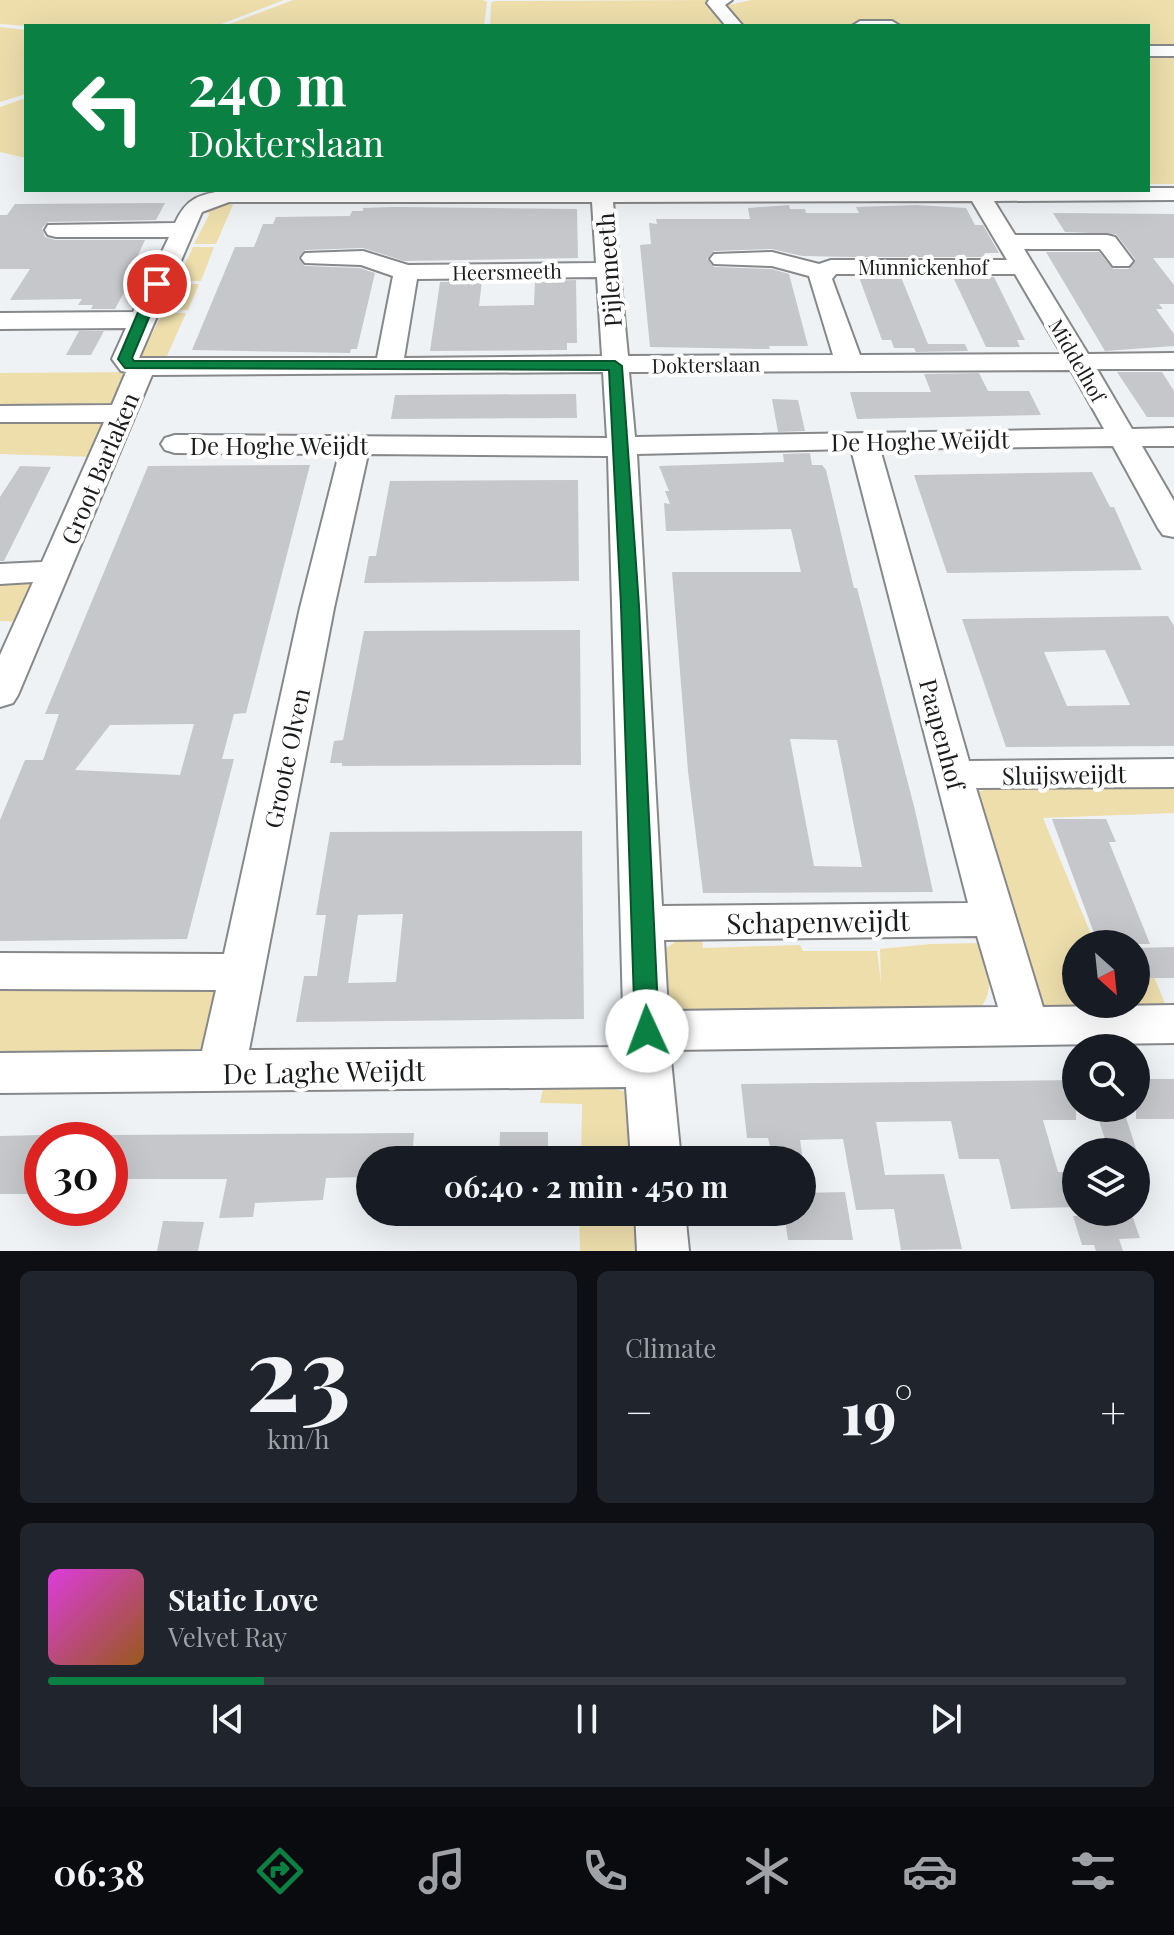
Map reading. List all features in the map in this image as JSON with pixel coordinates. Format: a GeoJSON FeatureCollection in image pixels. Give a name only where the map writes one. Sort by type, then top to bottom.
{"type":"FeatureCollection","features":[{"type":"Feature","properties":{"kind":"street"},"geometry":{"type":"LineString","coordinates":[[720,1],[734,24]]}},
{"type":"Feature","properties":{"kind":"street"},"geometry":{"type":"LineString","coordinates":[[1150,51],[1174,51]]}},
{"type":"Feature","properties":{"kind":"street","name":"Middelhof"},"geometry":{"type":"LineString","coordinates":[[979,194],[1080,362],[1174,528]]}},
{"type":"Feature","properties":{"kind":"street"},"geometry":{"type":"LineString","coordinates":[[56,230],[187,219],[212,199],[229,196],[1174,194]]}},
{"type":"Feature","properties":{"kind":"street","name":"Pijlemeeth"},"geometry":{"type":"LineString","coordinates":[[602,195],[622,447],[648,1049],[655,1146]]}},
{"type":"Feature","properties":{"kind":"street","name":"Groot Barlaken"},"geometry":{"type":"LineString","coordinates":[[0,695],[14,630],[55,571],[142,367],[130,365],[125,359],[187,219]]}},
{"type":"Feature","properties":{"kind":"street"},"geometry":{"type":"LineString","coordinates":[[1009,242],[1107,242],[1121,261]]}},
{"type":"Feature","properties":{"kind":"street","name":"Heersmeeth"},"geometry":{"type":"LineString","coordinates":[[313,258],[363,258],[406,272],[608,270]]}},
{"type":"Feature","properties":{"kind":"street"},"geometry":{"type":"LineString","coordinates":[[722,259],[772,259],[823,272]]}},
{"type":"Feature","properties":{"kind":"street","name":"Munnickenhof"},"geometry":{"type":"LineString","coordinates":[[849,362],[820,279],[823,272],[831,267],[1023,267]]}},
{"type":"Feature","properties":{"kind":"street"},"geometry":{"type":"LineString","coordinates":[[389,366],[406,272]]}},
{"type":"Feature","properties":{"kind":"street"},"geometry":{"type":"LineString","coordinates":[[0,321],[140,320]]}},
{"type":"Feature","properties":{"kind":"street","name":"Dokterslaan"},"geometry":{"type":"LineString","coordinates":[[142,367],[1174,361]]}},
{"type":"Feature","properties":{"kind":"street"},"geometry":{"type":"LineString","coordinates":[[0,414],[122,413]]}},
{"type":"Feature","properties":{"kind":"street","name":"De Hoghe Weijdt"},"geometry":{"type":"LineString","coordinates":[[175,444],[622,447],[666,443],[1174,437]]}},
{"type":"Feature","properties":{"kind":"street","name":"Paapenhof"},"geometry":{"type":"LineString","coordinates":[[863,440],[992,919],[1027,1027]]}},
{"type":"Feature","properties":{"kind":"street","name":"Groote Olven"},"geometry":{"type":"LineString","coordinates":[[221,1072],[314,623],[355,446]]}},
{"type":"Feature","properties":{"kind":"street"},"geometry":{"type":"LineString","coordinates":[[0,574],[55,571]]}},
{"type":"Feature","properties":{"kind":"street","name":"Sluijsweijdt"},"geometry":{"type":"LineString","coordinates":[[954,775],[1174,773]]}},
{"type":"Feature","properties":{"kind":"street","name":"Schapenweijdt"},"geometry":{"type":"LineString","coordinates":[[644,923],[992,919]]}},
{"type":"Feature","properties":{"kind":"street"},"geometry":{"type":"LineString","coordinates":[[0,971],[242,972]]}},
{"type":"Feature","properties":{"kind":"street","name":"De Laghe Weijdt"},"geometry":{"type":"LineString","coordinates":[[0,1073],[221,1072],[1027,1027],[1174,1024]]}},
{"type":"Feature","properties":{"kind":"street"},"geometry":{"type":"LineString","coordinates":[[661,1226],[663,1251]]}},
{"type":"Feature","properties":{"kind":"shaded area"},"geometry":{"type":"Polygon","coordinates":[[[0,0],[284,0],[221,24],[0,24],[0,0]]]}},
{"type":"Feature","properties":{"kind":"shaded area"},"geometry":{"type":"Polygon","coordinates":[[[293,0],[487,2],[484,24],[229,24],[293,0]]]}},
{"type":"Feature","properties":{"kind":"shaded area"},"geometry":{"type":"Polygon","coordinates":[[[709,0],[710,4],[729,5],[751,0],[1174,0],[1174,184],[1150,184],[1150,24],[490,24],[491,3],[709,0]]]}},
{"type":"Feature","properties":{"kind":"shaded area"},"geometry":{"type":"Polygon","coordinates":[[[0,27],[24,30],[24,95],[0,102],[0,27]]]}},
{"type":"Feature","properties":{"kind":"shaded area"},"geometry":{"type":"Polygon","coordinates":[[[24,99],[24,158],[0,152],[0,107],[24,99]]]}},
{"type":"Feature","properties":{"kind":"shaded area"},"geometry":{"type":"Polygon","coordinates":[[[235,200],[216,244],[194,244],[209,215],[208,209],[235,200]]]}},
{"type":"Feature","properties":{"kind":"shaded area"},"geometry":{"type":"Polygon","coordinates":[[[193,247],[214,247],[201,281],[177,281],[193,247]]]}},
{"type":"Feature","properties":{"kind":"shaded area"},"geometry":{"type":"Polygon","coordinates":[[[177,284],[199,284],[188,310],[163,311],[177,284]]]}},
{"type":"Feature","properties":{"kind":"shaded area"},"geometry":{"type":"Polygon","coordinates":[[[163,313],[186,313],[163,365],[138,360],[163,313]]]}},
{"type":"Feature","properties":{"kind":"shaded area"},"geometry":{"type":"Polygon","coordinates":[[[132,372],[113,409],[0,410],[0,373],[132,372]]]}},
{"type":"Feature","properties":{"kind":"shaded area"},"geometry":{"type":"Polygon","coordinates":[[[112,418],[96,457],[0,454],[0,419],[112,418]]]}},
{"type":"Feature","properties":{"kind":"shaded area"},"geometry":{"type":"Polygon","coordinates":[[[42,578],[22,622],[0,621],[0,580],[42,578]]]}},
{"type":"Feature","properties":{"kind":"shaded area"},"geometry":{"type":"Polygon","coordinates":[[[989,789],[1174,789],[1174,813],[1043,818],[1089,930],[1062,930],[1062,1009],[1042,1009],[976,792],[989,789]]]}},
{"type":"Feature","properties":{"kind":"shaded area"},"geometry":{"type":"Polygon","coordinates":[[[702,939],[703,948],[800,945],[803,951],[877,951],[881,983],[880,949],[981,943],[988,968],[988,992],[981,1007],[732,1012],[684,1018],[670,1004],[662,951],[678,940],[702,939]]]}},
{"type":"Feature","properties":{"kind":"shaded area"},"geometry":{"type":"Polygon","coordinates":[[[1150,977],[1154,977],[1167,1008],[1150,1008],[1150,977]]]}},
{"type":"Feature","properties":{"kind":"shaded area"},"geometry":{"type":"Polygon","coordinates":[[[225,982],[206,1058],[0,1058],[0,983],[225,982]]]}},
{"type":"Feature","properties":{"kind":"shaded area"},"geometry":{"type":"Polygon","coordinates":[[[602,1086],[627,1092],[639,1146],[581,1146],[582,1104],[540,1103],[543,1088],[602,1086]]]}},
{"type":"Feature","properties":{"kind":"shaded area"},"geometry":{"type":"Polygon","coordinates":[[[579,1226],[646,1226],[649,1251],[580,1251],[579,1226]]]}},
{"type":"Feature","properties":{"kind":"building"},"geometry":{"type":"Polygon","coordinates":[[[165,203],[156,220],[48,222],[42,228],[45,237],[55,240],[145,240],[131,270],[135,272],[115,309],[91,309],[93,305],[78,305],[82,299],[10,300],[30,269],[0,269],[0,215],[7,215],[15,204],[165,203]]]}},
{"type":"Feature","properties":{"kind":"building"},"geometry":{"type":"Polygon","coordinates":[[[789,205],[790,209],[805,209],[806,213],[859,213],[856,207],[916,205],[966,208],[975,225],[983,225],[999,253],[985,253],[983,257],[853,257],[802,256],[772,249],[714,251],[707,259],[714,267],[772,269],[789,274],[808,346],[769,346],[770,349],[650,347],[640,245],[651,244],[649,223],[657,224],[656,219],[750,219],[748,208],[789,205]]]}},
{"type":"Feature","properties":{"kind":"building"},"geometry":{"type":"Polygon","coordinates":[[[363,208],[577,209],[578,258],[404,261],[363,248],[305,250],[298,258],[305,266],[360,268],[375,273],[357,349],[351,349],[350,353],[192,350],[235,247],[254,247],[263,224],[273,224],[276,217],[350,216],[352,211],[363,211],[363,208]]]}},
{"type":"Feature","properties":{"kind":"building"},"geometry":{"type":"Polygon","coordinates":[[[1053,213],[1174,214],[1174,258],[1153,258],[1174,285],[1174,304],[1159,304],[1163,309],[1156,309],[1174,334],[1174,346],[1105,351],[1046,252],[1099,252],[1113,269],[1129,269],[1135,259],[1116,234],[1065,232],[1053,213]]]}},
{"type":"Feature","properties":{"kind":"building"},"geometry":{"type":"Polygon","coordinates":[[[859,277],[901,277],[928,344],[965,344],[968,351],[916,352],[914,348],[894,348],[891,340],[882,340],[859,277]]]}},
{"type":"Feature","properties":{"kind":"building"},"geometry":{"type":"Polygon","coordinates":[[[953,277],[994,277],[1025,340],[1017,340],[1020,347],[986,347],[953,277]]]}},
{"type":"Feature","properties":{"kind":"building"},"geometry":{"type":"Polygon","coordinates":[[[576,280],[577,343],[567,343],[567,350],[430,351],[440,282],[482,281],[479,306],[534,305],[535,281],[576,280]]]}},
{"type":"Feature","properties":{"kind":"building"},"geometry":{"type":"Polygon","coordinates":[[[79,331],[104,331],[91,355],[66,355],[79,331]]]}},
{"type":"Feature","properties":{"kind":"building"},"geometry":{"type":"Polygon","coordinates":[[[1117,372],[1162,372],[1174,391],[1174,417],[1147,417],[1117,372]]]}},
{"type":"Feature","properties":{"kind":"building"},"geometry":{"type":"Polygon","coordinates":[[[979,373],[988,391],[1029,391],[1041,415],[857,419],[850,392],[931,392],[924,374],[979,373]]]}},
{"type":"Feature","properties":{"kind":"building"},"geometry":{"type":"Polygon","coordinates":[[[576,394],[577,418],[391,419],[395,395],[576,394]]]}},
{"type":"Feature","properties":{"kind":"building"},"geometry":{"type":"Polygon","coordinates":[[[772,399],[798,400],[805,431],[778,432],[772,399]]]}},
{"type":"Feature","properties":{"kind":"building"},"geometry":{"type":"Polygon","coordinates":[[[810,453],[812,465],[822,465],[826,470],[854,588],[857,588],[915,810],[933,892],[703,893],[688,771],[672,572],[801,572],[791,529],[666,531],[664,503],[670,504],[665,491],[669,491],[659,466],[784,462],[783,454],[810,453]],[[790,739],[814,866],[862,867],[837,740],[790,739]]]}},
{"type":"Feature","properties":{"kind":"building"},"geometry":{"type":"Polygon","coordinates":[[[310,465],[246,713],[234,714],[222,759],[234,759],[187,939],[0,941],[0,820],[25,760],[43,760],[59,714],[45,714],[148,466],[310,465]],[[194,724],[110,725],[75,770],[180,775],[194,724]]]}},
{"type":"Feature","properties":{"kind":"building"},"geometry":{"type":"Polygon","coordinates":[[[20,466],[51,467],[4,561],[0,561],[0,497],[20,466]]]}},
{"type":"Feature","properties":{"kind":"building"},"geometry":{"type":"Polygon","coordinates":[[[1092,472],[1110,507],[1114,507],[1142,570],[947,573],[914,475],[1092,472]]]}},
{"type":"Feature","properties":{"kind":"building"},"geometry":{"type":"Polygon","coordinates":[[[578,480],[579,581],[364,583],[369,556],[376,556],[390,481],[578,480]]]}},
{"type":"Feature","properties":{"kind":"building"},"geometry":{"type":"Polygon","coordinates":[[[1168,616],[1174,626],[1174,746],[1006,747],[962,619],[1168,616]],[[1105,650],[1044,652],[1067,706],[1130,705],[1105,650]]]}},
{"type":"Feature","properties":{"kind":"building"},"geometry":{"type":"Polygon","coordinates":[[[580,630],[581,765],[342,766],[342,763],[330,763],[334,741],[343,740],[364,631],[580,630]]]}},
{"type":"Feature","properties":{"kind":"building"},"geometry":{"type":"Polygon","coordinates":[[[1052,819],[1106,819],[1116,842],[1109,842],[1144,930],[1093,930],[1052,819]]]}},
{"type":"Feature","properties":{"kind":"building"},"geometry":{"type":"Polygon","coordinates":[[[582,831],[584,1019],[296,1022],[304,976],[317,976],[326,915],[316,915],[330,832],[582,831]],[[403,914],[358,915],[348,983],[396,982],[403,914]]]}},
{"type":"Feature","properties":{"kind":"building"},"geometry":{"type":"Polygon","coordinates":[[[1174,947],[1174,978],[1150,978],[1150,948],[1174,947]]]}},
{"type":"Feature","properties":{"kind":"building"},"geometry":{"type":"Polygon","coordinates":[[[1150,1079],[1174,1079],[1174,1119],[1150,1119],[1150,1079]]]}},
{"type":"Feature","properties":{"kind":"building"},"geometry":{"type":"Polygon","coordinates":[[[1062,1080],[1062,1120],[1043,1120],[1058,1172],[1062,1172],[1062,1207],[1011,1209],[999,1159],[959,1159],[951,1121],[876,1122],[885,1175],[944,1174],[962,1249],[901,1250],[894,1209],[856,1210],[843,1139],[800,1140],[801,1146],[770,1146],[768,1138],[747,1138],[741,1084],[1062,1080]]]}},
{"type":"Feature","properties":{"kind":"building"},"geometry":{"type":"Polygon","coordinates":[[[1099,1122],[1127,1122],[1133,1138],[1105,1138],[1099,1122]]]}},
{"type":"Feature","properties":{"kind":"building"},"geometry":{"type":"Polygon","coordinates":[[[500,1132],[548,1132],[548,1146],[500,1146],[500,1132]]]}},
{"type":"Feature","properties":{"kind":"building"},"geometry":{"type":"Polygon","coordinates":[[[414,1133],[413,1146],[356,1146],[356,1177],[326,1178],[323,1200],[255,1203],[253,1217],[219,1218],[227,1179],[128,1179],[128,1135],[414,1133]]]}},
{"type":"Feature","properties":{"kind":"building"},"geometry":{"type":"Polygon","coordinates":[[[24,1135],[24,1194],[0,1194],[0,1136],[24,1135]]]}},
{"type":"Feature","properties":{"kind":"building"},"geometry":{"type":"Polygon","coordinates":[[[845,1192],[853,1240],[788,1240],[786,1226],[816,1226],[816,1193],[845,1192]]]}},
{"type":"Feature","properties":{"kind":"building"},"geometry":{"type":"Polygon","coordinates":[[[163,1221],[204,1222],[198,1251],[157,1251],[163,1221]]]}},
{"type":"Feature","properties":{"kind":"building"},"geometry":{"type":"Polygon","coordinates":[[[1076,1226],[1136,1226],[1140,1238],[1119,1239],[1123,1251],[1096,1251],[1094,1245],[1082,1245],[1076,1226]]]}},
{"type":"Feature","properties":{"kind":"route"},"geometry":{"type":"LineString","coordinates":[[157,284],[125,359],[130,365],[615,366],[630,606],[647,1031]]}}]}
